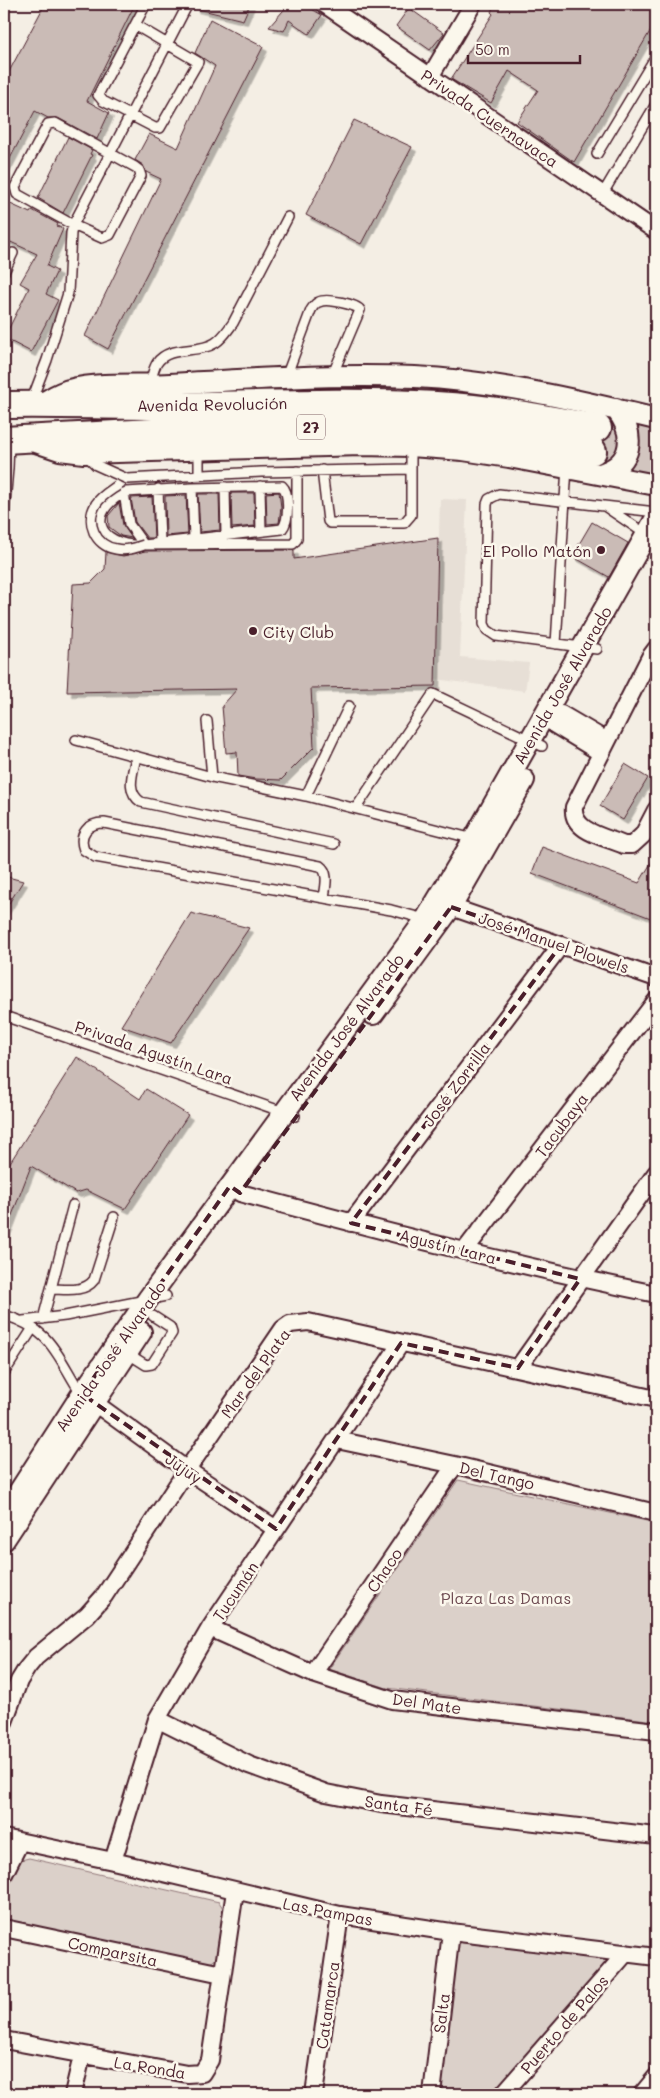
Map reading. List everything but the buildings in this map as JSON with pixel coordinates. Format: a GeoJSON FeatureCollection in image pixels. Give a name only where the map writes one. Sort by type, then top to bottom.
{"type":"FeatureCollection","features":[{"type":"Feature","properties":{"kind":"main road","name":"Avenida Revolución"},"geometry":{"type":"LineString","coordinates":[[4,406],[35,404],[154,406],[342,402],[438,405],[525,414],[597,451]]}},
{"type":"Feature","properties":{"kind":"main road","name":"Avenida Revolución"},"geometry":{"type":"LineString","coordinates":[[13,440],[153,432],[327,426],[433,427],[512,436],[597,451]]}},
{"type":"Feature","properties":{"kind":"street","name":"Privada Cuernavaca"},"geometry":{"type":"LineString","coordinates":[[324,4],[656,231]]}},
{"type":"Feature","properties":{"kind":"street"},"geometry":{"type":"LineString","coordinates":[[430,77],[473,4]]}},
{"type":"Feature","properties":{"kind":"street"},"geometry":{"type":"LineString","coordinates":[[35,404],[62,392],[86,387],[149,386],[332,376],[416,377],[479,383],[555,395],[656,419]]}},
{"type":"Feature","properties":{"kind":"street"},"geometry":{"type":"LineString","coordinates":[[597,451],[614,468],[624,457],[629,434],[627,426],[616,409]]}},
{"type":"Feature","properties":{"kind":"street"},"geometry":{"type":"LineString","coordinates":[[13,440],[84,453],[361,445],[411,446],[463,450],[567,467],[597,451]]}},
{"type":"Feature","properties":{"kind":"street"},"geometry":{"type":"LineString","coordinates":[[597,451],[656,485]]}},
{"type":"Feature","properties":{"kind":"street","name":"Avenida José Alvarado"},"geometry":{"type":"LineString","coordinates":[[4,1515],[156,1304],[289,1114],[433,922],[482,841],[654,535]]}},
{"type":"Feature","properties":{"kind":"street","name":"Avenida José Alvarado"},"geometry":{"type":"LineString","coordinates":[[537,743],[558,719],[590,648]]}},
{"type":"Feature","properties":{"kind":"street"},"geometry":{"type":"LineString","coordinates":[[656,649],[650,657],[604,747],[574,807],[573,815],[576,822],[582,828],[624,845],[632,845],[643,835],[656,810]]}},
{"type":"Feature","properties":{"kind":"street"},"geometry":{"type":"LineString","coordinates":[[558,719],[604,747]]}},
{"type":"Feature","properties":{"kind":"street","name":"Avenida José Alvarado"},"geometry":{"type":"LineString","coordinates":[[433,922],[452,907],[482,841]]}},
{"type":"Feature","properties":{"kind":"street","name":"José Manuel Plowels"},"geometry":{"type":"LineString","coordinates":[[452,907],[656,978]]}},
{"type":"Feature","properties":{"kind":"street","name":"José Zorrilla"},"geometry":{"type":"LineString","coordinates":[[350,1223],[561,945]]}},
{"type":"Feature","properties":{"kind":"street","name":"Tacubaya"},"geometry":{"type":"LineString","coordinates":[[465,1250],[656,1001]]}},
{"type":"Feature","properties":{"kind":"street"},"geometry":{"type":"LineString","coordinates":[[518,1368],[656,1173]]}},
{"type":"Feature","properties":{"kind":"street","name":"Agustín Lara"},"geometry":{"type":"LineString","coordinates":[[235,1190],[350,1223],[580,1279],[656,1294]]}},
{"type":"Feature","properties":{"kind":"street","name":"Avenida José Alvarado"},"geometry":{"type":"LineString","coordinates":[[5,1536],[88,1399],[127,1353],[156,1304]]}},
{"type":"Feature","properties":{"kind":"street","name":"Mar del Plata"},"geometry":{"type":"LineString","coordinates":[[4,1722],[19,1681],[27,1668],[36,1657],[87,1615],[104,1596],[283,1329],[290,1324],[298,1321],[308,1322],[656,1399]]}},
{"type":"Feature","properties":{"kind":"street","name":"Tucumán"},"geometry":{"type":"LineString","coordinates":[[112,1861],[157,1719],[210,1628],[401,1343]]}},
{"type":"Feature","properties":{"kind":"street","name":"Jujuy"},"geometry":{"type":"LineString","coordinates":[[88,1399],[187,1470],[276,1529]]}},
{"type":"Feature","properties":{"kind":"street","name":"Del Tango"},"geometry":{"type":"LineString","coordinates":[[337,1440],[455,1465],[656,1513]]}},
{"type":"Feature","properties":{"kind":"street","name":"Chaco"},"geometry":{"type":"LineString","coordinates":[[313,1674],[455,1465]]}},
{"type":"Feature","properties":{"kind":"street","name":"Del Mate"},"geometry":{"type":"LineString","coordinates":[[210,1628],[313,1674],[392,1700],[656,1731]]}},
{"type":"Feature","properties":{"kind":"street","name":"Santa Fé"},"geometry":{"type":"LineString","coordinates":[[157,1719],[249,1765],[326,1793],[381,1804],[656,1836]]}},
{"type":"Feature","properties":{"kind":"street","name":"Las Pampas"},"geometry":{"type":"LineString","coordinates":[[4,1838],[112,1861],[340,1915],[451,1932],[656,1957]]}},
{"type":"Feature","properties":{"kind":"street"},"geometry":{"type":"LineString","coordinates":[[4,1874],[20,1842]]}},
{"type":"Feature","properties":{"kind":"street","name":"La Ronda"},"geometry":{"type":"LineString","coordinates":[[4,2040],[187,2074],[202,2073],[210,2060],[235,1891]]}},
{"type":"Feature","properties":{"kind":"street","name":"Catamarca"},"geometry":{"type":"LineString","coordinates":[[314,2094],[340,1915]]}},
{"type":"Feature","properties":{"kind":"street","name":"Comparsita"},"geometry":{"type":"LineString","coordinates":[[4,1928],[222,1974]]}},
{"type":"Feature","properties":{"kind":"street","name":"Salta"},"geometry":{"type":"LineString","coordinates":[[432,2094],[451,1932]]}},
{"type":"Feature","properties":{"kind":"street","name":"Puerto de Palos"},"geometry":{"type":"LineString","coordinates":[[503,2094],[626,1953]]}},
{"type":"Feature","properties":{"kind":"street"},"geometry":{"type":"LineString","coordinates":[[73,2094],[82,2056]]}},
{"type":"Feature","properties":{"kind":"street"},"geometry":{"type":"LineString","coordinates":[[642,2094],[656,2077]]}},
{"type":"Feature","properties":{"kind":"lane"},"geometry":{"type":"LineString","coordinates":[[135,25],[198,63],[162,127],[155,128],[103,101],[98,95],[146,4]]}},
{"type":"Feature","properties":{"kind":"lane"},"geometry":{"type":"LineString","coordinates":[[35,404],[68,293],[73,225],[187,4]]}},
{"type":"Feature","properties":{"kind":"lane"},"geometry":{"type":"LineString","coordinates":[[597,154],[656,56]]}},
{"type":"Feature","properties":{"kind":"lane"},"geometry":{"type":"LineString","coordinates":[[602,195],[656,104]]}},
{"type":"Feature","properties":{"kind":"lane"},"geometry":{"type":"LineString","coordinates":[[55,123],[109,153],[135,167],[139,170],[141,176],[110,235],[102,238],[73,225],[17,194],[16,186],[48,124],[55,123]]}},
{"type":"Feature","properties":{"kind":"lane"},"geometry":{"type":"LineString","coordinates":[[149,386],[156,365],[164,356],[202,348],[222,338],[233,323],[288,217]]}},
{"type":"Feature","properties":{"kind":"lane"},"geometry":{"type":"LineString","coordinates":[[4,272],[13,252]]}},
{"type":"Feature","properties":{"kind":"lane"},"geometry":{"type":"LineString","coordinates":[[286,378],[311,310],[318,302],[323,300],[354,305],[360,310],[332,376]]}},
{"type":"Feature","properties":{"kind":"lane"},"geometry":{"type":"LineString","coordinates":[[4,515],[8,468],[13,440]]}},
{"type":"Feature","properties":{"kind":"lane"},"geometry":{"type":"LineString","coordinates":[[322,470],[328,520],[330,523],[404,523],[411,515],[411,446]]}},
{"type":"Feature","properties":{"kind":"lane"},"geometry":{"type":"LineString","coordinates":[[199,450],[199,475]]}},
{"type":"Feature","properties":{"kind":"lane"},"geometry":{"type":"LineString","coordinates":[[84,453],[96,465],[127,480],[322,470],[411,469]]}},
{"type":"Feature","properties":{"kind":"lane"},"geometry":{"type":"LineString","coordinates":[[556,644],[567,467]]}},
{"type":"Feature","properties":{"kind":"lane"},"geometry":{"type":"LineString","coordinates":[[127,480],[101,516],[101,523],[106,536],[112,540],[132,545],[293,544],[297,539],[297,471]]}},
{"type":"Feature","properties":{"kind":"lane"},"geometry":{"type":"LineString","coordinates":[[279,485],[285,488],[287,521],[282,529],[160,542],[130,549],[114,549],[105,545],[95,536],[91,522],[92,514],[101,498],[120,489],[158,490],[279,485]]}},
{"type":"Feature","properties":{"kind":"lane"},"geometry":{"type":"LineString","coordinates":[[260,486],[261,531]]}},
{"type":"Feature","properties":{"kind":"lane"},"geometry":{"type":"LineString","coordinates":[[225,487],[226,535]]}},
{"type":"Feature","properties":{"kind":"lane"},"geometry":{"type":"LineString","coordinates":[[192,488],[194,538]]}},
{"type":"Feature","properties":{"kind":"lane"},"geometry":{"type":"LineString","coordinates":[[120,489],[130,524],[144,545]]}},
{"type":"Feature","properties":{"kind":"lane"},"geometry":{"type":"LineString","coordinates":[[158,490],[160,542]]}},
{"type":"Feature","properties":{"kind":"lane"},"geometry":{"type":"LineString","coordinates":[[590,648],[496,636],[487,630],[484,624],[487,504],[489,499],[499,494],[656,512]]}},
{"type":"Feature","properties":{"kind":"lane"},"geometry":{"type":"LineString","coordinates":[[604,506],[654,535]]}},
{"type":"Feature","properties":{"kind":"lane"},"geometry":{"type":"LineString","coordinates":[[356,808],[433,694],[537,743]]}},
{"type":"Feature","properties":{"kind":"lane"},"geometry":{"type":"LineString","coordinates":[[306,796],[349,706]]}},
{"type":"Feature","properties":{"kind":"lane"},"geometry":{"type":"LineString","coordinates":[[207,721],[212,778]]}},
{"type":"Feature","properties":{"kind":"lane"},"geometry":{"type":"LineString","coordinates":[[76,740],[212,778],[306,796],[482,841]]}},
{"type":"Feature","properties":{"kind":"lane"},"geometry":{"type":"LineString","coordinates":[[136,756],[131,790],[134,797],[141,802],[334,844]]}},
{"type":"Feature","properties":{"kind":"lane"},"geometry":{"type":"LineString","coordinates":[[324,898],[326,875],[320,866],[104,824],[92,824],[87,828],[82,839],[84,850],[95,857],[391,910],[433,922]]}},
{"type":"Feature","properties":{"kind":"lane","name":"Privada Agustín Lara"},"geometry":{"type":"LineString","coordinates":[[4,1016],[289,1114]]}},
{"type":"Feature","properties":{"kind":"lane"},"geometry":{"type":"LineString","coordinates":[[43,1319],[73,1205]]}},
{"type":"Feature","properties":{"kind":"lane"},"geometry":{"type":"LineString","coordinates":[[50,1289],[84,1288],[90,1286],[94,1280],[114,1217]]}},
{"type":"Feature","properties":{"kind":"lane"},"geometry":{"type":"LineString","coordinates":[[23,1321],[156,1304],[172,1332],[152,1364],[148,1366],[127,1353]]}},
{"type":"Feature","properties":{"kind":"lane"},"geometry":{"type":"LineString","coordinates":[[4,1315],[23,1321],[53,1346],[88,1399]]}},
{"type":"Feature","properties":{"kind":"lane"},"geometry":{"type":"LineString","coordinates":[[4,1373],[33,1328]]}},
{"type":"Feature","properties":{"kind":"highlighted area"},"geometry":{"type":"Polygon","coordinates":[[[451,907],[561,945],[351,1223],[580,1279],[518,1368],[401,1343],[276,1529],[82,1394],[230,1186],[240,1193],[451,907]]]}},
{"type":"Feature","properties":{"kind":"shaded area"},"geometry":{"type":"Polygon","coordinates":[[[440,499],[467,500],[460,657],[529,663],[525,691],[435,679],[440,499]]]}},
{"type":"Feature","properties":{"kind":"green space","name":"Plaza Las Damas"},"geometry":{"type":"Polygon","coordinates":[[[458,1480],[656,1523],[656,1721],[387,1688],[329,1669],[458,1480]]]}},
{"type":"Feature","properties":{"kind":"green space"},"geometry":{"type":"Polygon","coordinates":[[[29,1858],[219,1902],[223,1908],[216,1959],[210,1963],[4,1919],[4,1895],[21,1860],[29,1858]]]}},
{"type":"Feature","properties":{"kind":"green space"},"geometry":{"type":"Polygon","coordinates":[[[451,1932],[626,1953],[503,2094],[431,2094],[451,1932]]]}},
{"type":"Feature","properties":{"kind":"tunnel"},"geometry":{"type":"LineString","coordinates":[[598,428],[656,441]]}},
{"type":"Feature","properties":{"kind":"tunnel"},"geometry":{"type":"LineString","coordinates":[[593,451],[656,465]]}},
{"type":"Feature","properties":{"kind":"place","name":"El Pollo Matón"},"geometry":{"type":"Point","coordinates":[601,550]}},
{"type":"Feature","properties":{"kind":"place","name":"City Club"},"geometry":{"type":"Point","coordinates":[253,631]}}]}
